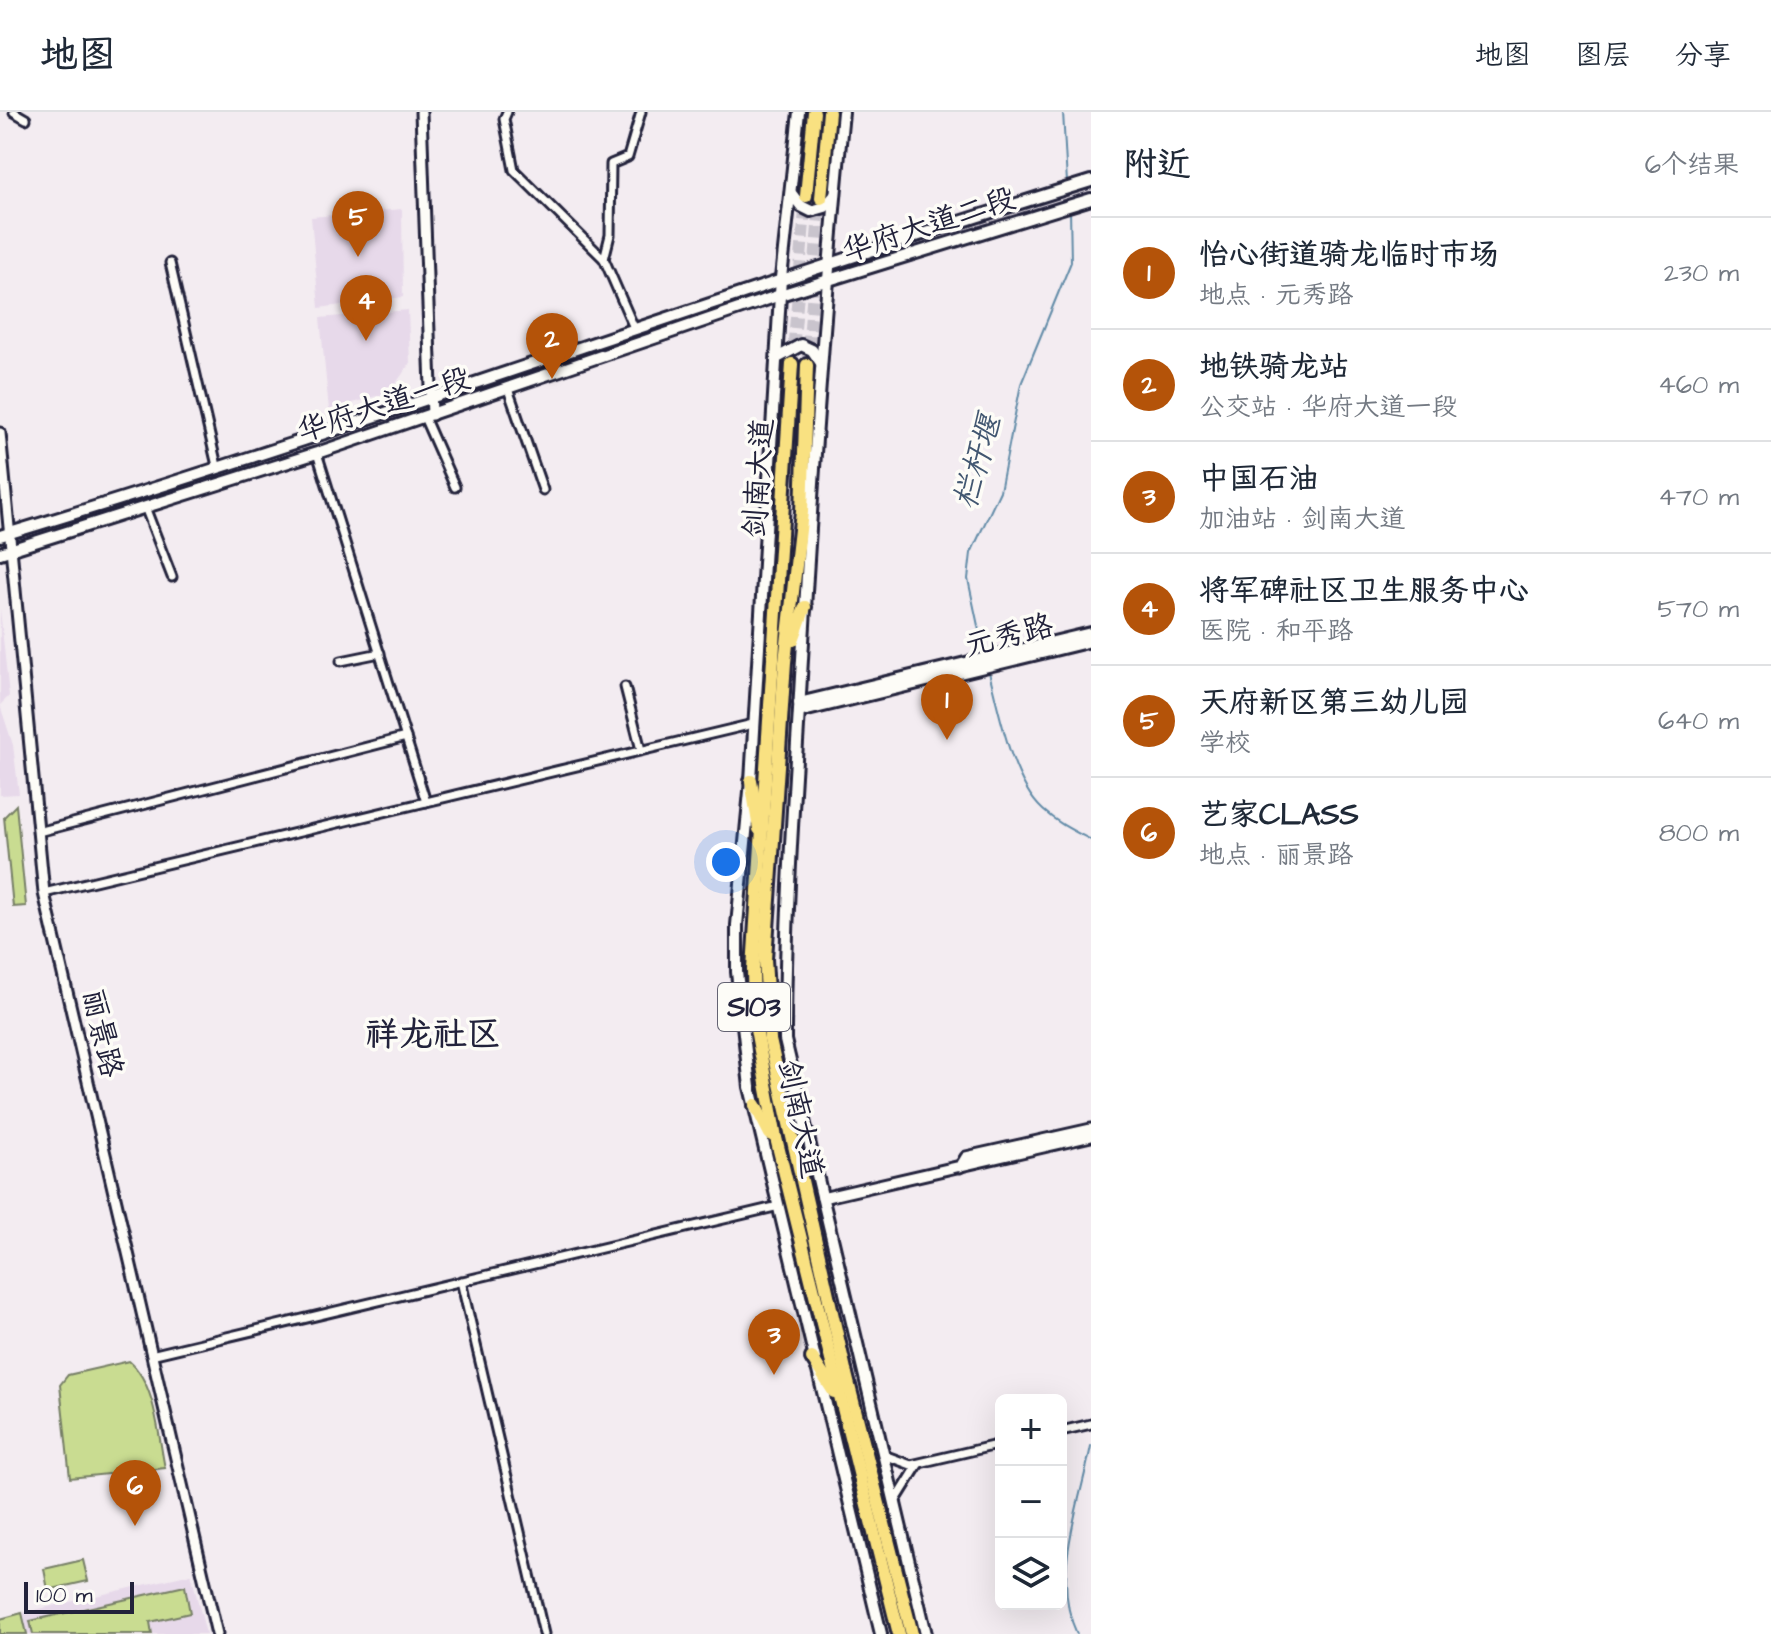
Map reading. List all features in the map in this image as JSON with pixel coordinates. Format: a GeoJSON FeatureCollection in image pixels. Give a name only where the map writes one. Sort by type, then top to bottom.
{"type":"FeatureCollection","features":[{"type":"Feature","properties":{"kind":"highway"},"geometry":{"type":"LineString","coordinates":[[806,196],[814,112]]}},
{"type":"Feature","properties":{"kind":"highway"},"geometry":{"type":"LineString","coordinates":[[821,198],[829,112]]}},
{"type":"Feature","properties":{"kind":"highway","name":"剑南大道"},"geometry":{"type":"LineString","coordinates":[[792,364],[753,969],[754,1018],[795,1213],[899,1634]]}},
{"type":"Feature","properties":{"kind":"highway","name":"剑南大道"},"geometry":{"type":"LineString","coordinates":[[807,365],[802,512],[785,662],[765,959],[770,1040],[842,1359],[912,1634]]}},
{"type":"Feature","properties":{"kind":"highway"},"geometry":{"type":"LineString","coordinates":[[785,662],[805,607]]}},
{"type":"Feature","properties":{"kind":"highway"},"geometry":{"type":"LineString","coordinates":[[751,781],[762,849]]}},
{"type":"Feature","properties":{"kind":"highway"},"geometry":{"type":"LineString","coordinates":[[755,1105],[768,1128],[795,1213]]}},
{"type":"Feature","properties":{"kind":"highway"},"geometry":{"type":"LineString","coordinates":[[812,1358],[841,1404]]}},
{"type":"Feature","properties":{"kind":"main road"},"geometry":{"type":"LineString","coordinates":[[799,112],[781,278],[751,781],[737,925],[737,972],[742,1033],[755,1105],[812,1358],[881,1634]]}},
{"type":"Feature","properties":{"kind":"main road"},"geometry":{"type":"LineString","coordinates":[[843,112],[828,265],[805,607],[785,959],[785,1040],[926,1634]]}},
{"type":"Feature","properties":{"kind":"main road"},"geometry":{"type":"LineString","coordinates":[[5,535],[635,330],[781,278],[1091,181]]}},
{"type":"Feature","properties":{"kind":"main road"},"geometry":{"type":"LineString","coordinates":[[791,193],[801,206],[811,211],[825,207],[835,195]]}},
{"type":"Feature","properties":{"kind":"main road","name":"华府大道二段"},"geometry":{"type":"LineString","coordinates":[[780,295],[827,283],[1086,200]]}},
{"type":"Feature","properties":{"kind":"main road","name":"华府大道一段"},"geometry":{"type":"LineString","coordinates":[[0,553],[317,453],[780,295]]}},
{"type":"Feature","properties":{"kind":"main road"},"geometry":{"type":"LineString","coordinates":[[777,358],[801,345],[812,350],[821,363]]}},
{"type":"Feature","properties":{"kind":"main road","name":"元秀路"},"geometry":{"type":"LineString","coordinates":[[996,660],[1091,633]]}},
{"type":"Feature","properties":{"kind":"main road","name":"元秀路"},"geometry":{"type":"LineString","coordinates":[[799,708],[977,664],[1091,641]]}},
{"type":"Feature","properties":{"kind":"street"},"geometry":{"type":"LineString","coordinates":[[14,112],[26,119]]}},
{"type":"Feature","properties":{"kind":"street"},"geometry":{"type":"LineString","coordinates":[[421,112],[428,416],[455,487]]}},
{"type":"Feature","properties":{"kind":"street"},"geometry":{"type":"LineString","coordinates":[[507,112],[504,119],[514,170],[604,259],[635,330]]}},
{"type":"Feature","properties":{"kind":"street"},"geometry":{"type":"LineString","coordinates":[[604,259],[610,235],[611,164],[628,157],[641,112]]}},
{"type":"Feature","properties":{"kind":"street"},"geometry":{"type":"LineString","coordinates":[[170,263],[217,466]]}},
{"type":"Feature","properties":{"kind":"street"},"geometry":{"type":"LineString","coordinates":[[508,389],[543,490]]}},
{"type":"Feature","properties":{"kind":"street","name":"丽景路"},"geometry":{"type":"LineString","coordinates":[[0,433],[5,535],[12,549],[44,893],[217,1634]]}},
{"type":"Feature","properties":{"kind":"street"},"geometry":{"type":"LineString","coordinates":[[317,453],[426,802]]}},
{"type":"Feature","properties":{"kind":"street"},"geometry":{"type":"LineString","coordinates":[[145,507],[172,577]]}},
{"type":"Feature","properties":{"kind":"street"},"geometry":{"type":"LineString","coordinates":[[341,661],[380,653]]}},
{"type":"Feature","properties":{"kind":"street"},"geometry":{"type":"LineString","coordinates":[[625,687],[641,750]]}},
{"type":"Feature","properties":{"kind":"street"},"geometry":{"type":"LineString","coordinates":[[44,893],[753,724]]}},
{"type":"Feature","properties":{"kind":"street"},"geometry":{"type":"LineString","coordinates":[[38,832],[406,737]]}},
{"type":"Feature","properties":{"kind":"street"},"geometry":{"type":"LineString","coordinates":[[960,1167],[966,1157],[1091,1129]]}},
{"type":"Feature","properties":{"kind":"street"},"geometry":{"type":"LineString","coordinates":[[822,1198],[1091,1136]]}},
{"type":"Feature","properties":{"kind":"street"},"geometry":{"type":"LineString","coordinates":[[151,1355],[779,1206]]}},
{"type":"Feature","properties":{"kind":"street"},"geometry":{"type":"LineString","coordinates":[[461,1281],[544,1634]]}},
{"type":"Feature","properties":{"kind":"street"},"geometry":{"type":"LineString","coordinates":[[1067,1429],[1091,1424]]}},
{"type":"Feature","properties":{"kind":"street"},"geometry":{"type":"LineString","coordinates":[[882,1454],[891,1460],[919,1464],[995,1445]]}},
{"type":"Feature","properties":{"kind":"street"},"geometry":{"type":"LineString","coordinates":[[894,1502],[919,1464]]}},
{"type":"Feature","properties":{"kind":"shaded area"},"geometry":{"type":"Polygon","coordinates":[[[402,209],[403,297],[319,308],[311,217],[402,209]]]}},
{"type":"Feature","properties":{"kind":"shaded area"},"geometry":{"type":"Polygon","coordinates":[[[408,310],[410,363],[390,392],[329,410],[320,318],[408,310]]]}},
{"type":"Feature","properties":{"kind":"shaded area"},"geometry":{"type":"Polygon","coordinates":[[[0,609],[9,696],[0,705],[0,609]]]}},
{"type":"Feature","properties":{"kind":"shaded area"},"geometry":{"type":"Polygon","coordinates":[[[0,705],[13,745],[19,794],[0,795],[0,705]]]}},
{"type":"Feature","properties":{"kind":"shaded area"},"geometry":{"type":"Polygon","coordinates":[[[191,1574],[206,1634],[27,1634],[22,1613],[191,1574]]]}},
{"type":"Feature","properties":{"kind":"green space"},"geometry":{"type":"Polygon","coordinates":[[[16,805],[26,906],[13,907],[4,817],[16,805]]]}},
{"type":"Feature","properties":{"kind":"green space"},"geometry":{"type":"Polygon","coordinates":[[[129,1361],[138,1371],[150,1396],[165,1468],[70,1478],[60,1385],[68,1375],[129,1361]]]}},
{"type":"Feature","properties":{"kind":"green space"},"geometry":{"type":"Polygon","coordinates":[[[83,1560],[88,1581],[48,1590],[44,1569],[83,1560]]]}},
{"type":"Feature","properties":{"kind":"green space"},"geometry":{"type":"Polygon","coordinates":[[[185,1586],[190,1613],[150,1622],[152,1634],[33,1634],[30,1621],[185,1586]]]}},
{"type":"Feature","properties":{"kind":"green space"},"geometry":{"type":"Polygon","coordinates":[[[22,1613],[27,1634],[0,1634],[0,1619],[22,1613]]]}},
{"type":"Feature","properties":{"kind":"waterway","name":"栏杆堰"},"geometry":{"type":"LineString","coordinates":[[1063,112],[1067,183]]}},
{"type":"Feature","properties":{"kind":"waterway","name":"栏杆堰"},"geometry":{"type":"LineString","coordinates":[[984,654],[968,579],[971,553],[1000,491],[1021,384],[1071,262],[1070,209]]}},
{"type":"Feature","properties":{"kind":"waterway","name":"栏杆堰"},"geometry":{"type":"LineString","coordinates":[[989,672],[1008,745],[1032,798],[1054,819],[1091,840]]}},
{"type":"Feature","properties":{"kind":"waterway","name":"栏杆堰"},"geometry":{"type":"LineString","coordinates":[[1077,1634],[1069,1612],[1067,1565],[1091,1446]]}},
{"type":"Feature","properties":{"kind":"tunnel"},"geometry":{"type":"LineString","coordinates":[[792,364],[806,199]]}},
{"type":"Feature","properties":{"kind":"tunnel"},"geometry":{"type":"LineString","coordinates":[[807,365],[820,200]]}},
{"type":"Feature","properties":{"kind":"place","name":"天府新区第三幼儿园"},"geometry":{"type":"Point","coordinates":[358,257]}},
{"type":"Feature","properties":{"kind":"place","name":"将军碑社区卫生服务中心"},"geometry":{"type":"Point","coordinates":[366,341]}},
{"type":"Feature","properties":{"kind":"place","name":"地铁骑龙站"},"geometry":{"type":"Point","coordinates":[552,379]}},
{"type":"Feature","properties":{"kind":"place","name":"怡心街道骑龙临时市场"},"geometry":{"type":"Point","coordinates":[947,740]}},
{"type":"Feature","properties":{"kind":"place","name":"中国石油"},"geometry":{"type":"Point","coordinates":[774,1375]}},
{"type":"Feature","properties":{"kind":"place","name":"艺家CLASS"},"geometry":{"type":"Point","coordinates":[135,1526]}},
{"type":"Feature","properties":{"kind":"district","name":"祥龙社区"},"geometry":{"type":"Point","coordinates":[433,1035]}}]}
